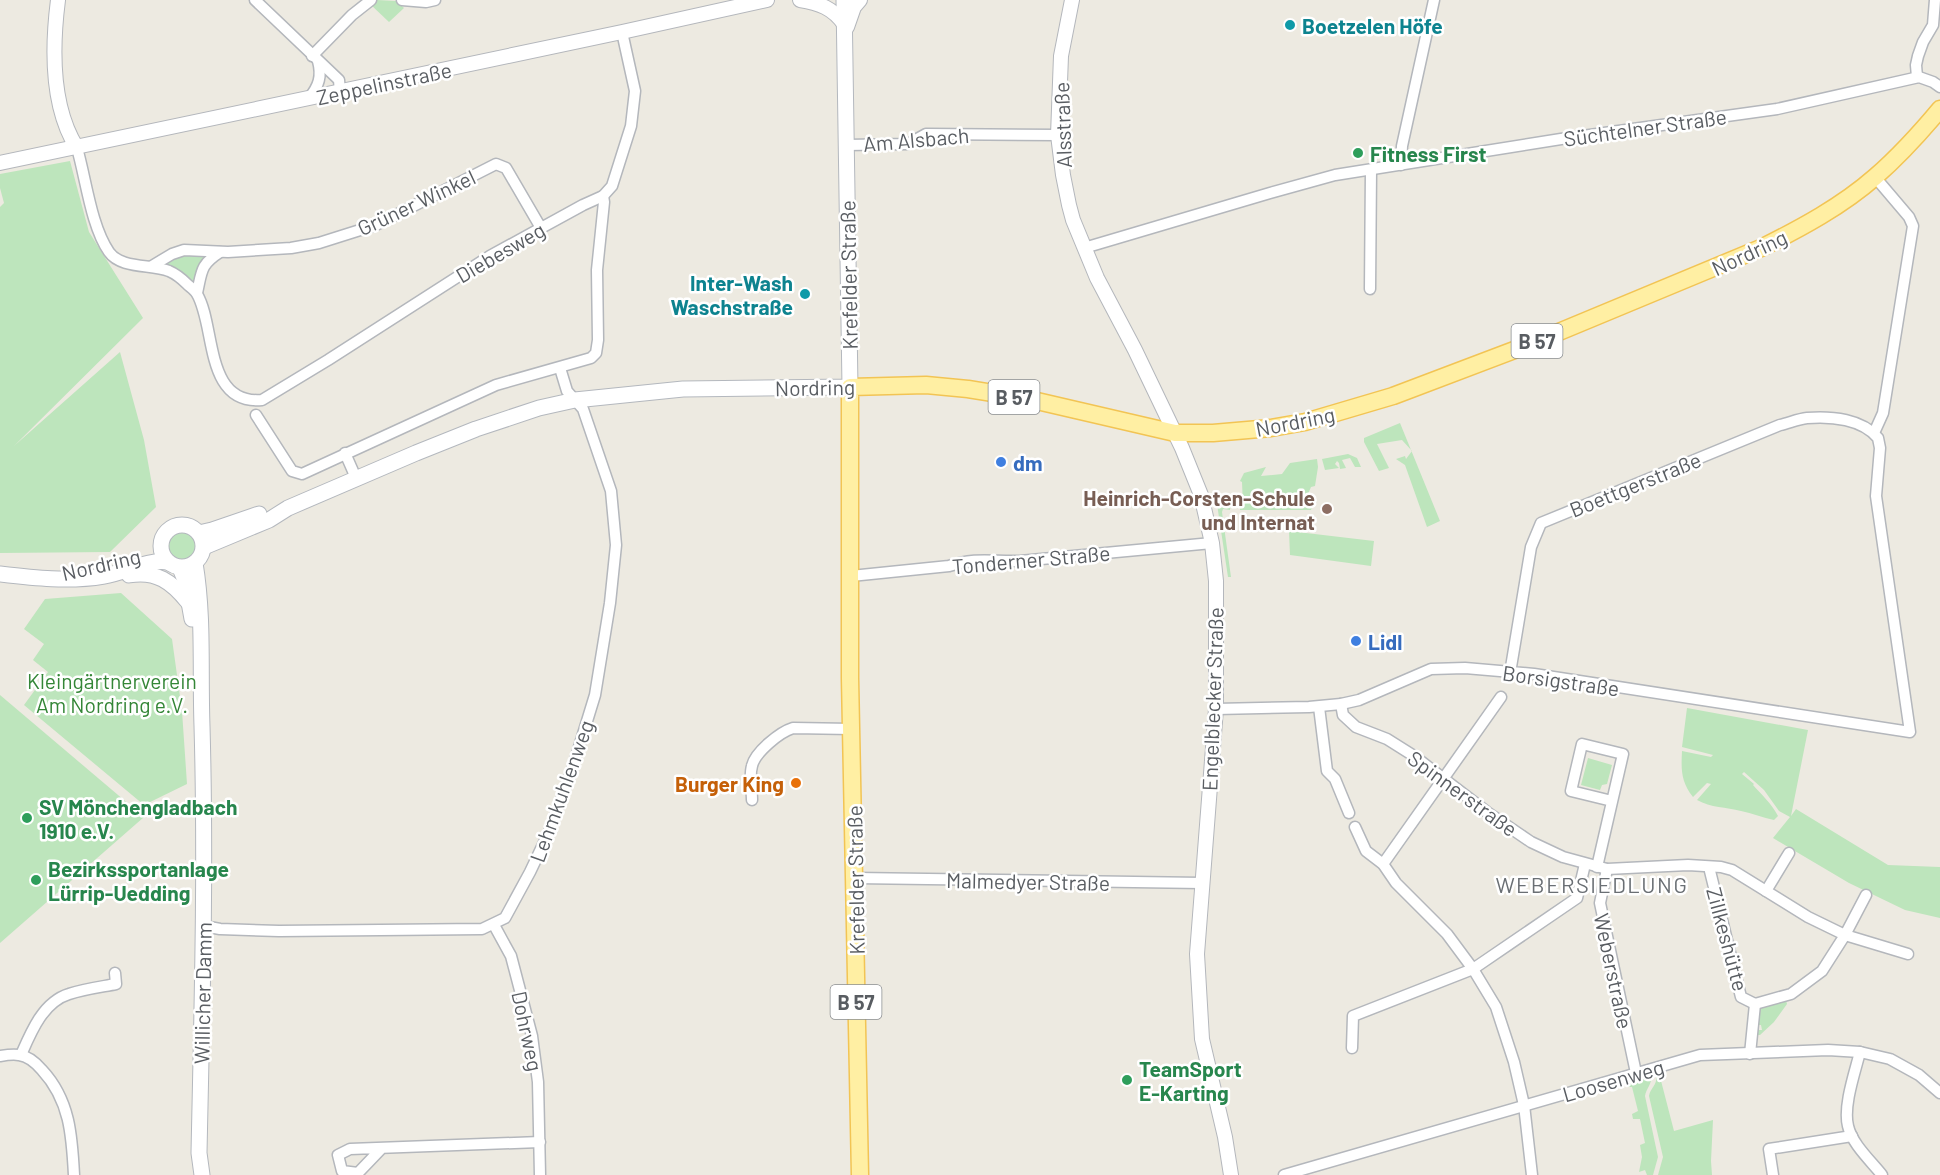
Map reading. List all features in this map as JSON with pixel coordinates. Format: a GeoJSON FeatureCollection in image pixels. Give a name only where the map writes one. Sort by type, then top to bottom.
{"type":"FeatureCollection","features":[{"type":"Feature","properties":{"kind":"main road","name":"Krefelder Straße"},"geometry":{"type":"LineString","coordinates":[[843,0],[860,1175]]}},
{"type":"Feature","properties":{"kind":"main road","name":"Nordring"},"geometry":{"type":"LineString","coordinates":[[201,540],[269,520],[288,508],[356,478],[476,429],[539,408],[575,400],[683,389],[926,385],[1024,398],[1175,433],[1213,433],[1271,428],[1314,419],[1393,396],[1535,342],[1761,248],[1837,205],[1875,177],[1916,138],[1940,109]]}},
{"type":"Feature","properties":{"kind":"main road"},"geometry":{"type":"LineString","coordinates":[[188,525],[201,540],[200,559],[195,563],[174,565],[162,553],[164,535],[174,526],[188,525]]}},
{"type":"Feature","properties":{"kind":"main road","name":"Nordring"},"geometry":{"type":"LineString","coordinates":[[41,577],[115,564],[161,548]]}},
{"type":"Feature","properties":{"kind":"main road","name":"Nordring"},"geometry":{"type":"LineString","coordinates":[[0,574],[71,580],[105,576],[153,562],[174,565]]}},
{"type":"Feature","properties":{"kind":"main road","name":"Willicher Damm"},"geometry":{"type":"LineString","coordinates":[[195,563],[202,634],[200,666],[204,801],[199,1153],[202,1175]]}},
{"type":"Feature","properties":{"kind":"main road","name":"Willicher Damm"},"geometry":{"type":"LineString","coordinates":[[174,565],[190,604],[200,666]]}},
{"type":"Feature","properties":{"kind":"main road"},"geometry":{"type":"LineString","coordinates":[[105,576],[144,573],[157,576],[170,583],[190,604]]}},
{"type":"Feature","properties":{"kind":"street"},"geometry":{"type":"LineString","coordinates":[[58,0],[55,24],[55,76],[61,105],[71,138],[77,148],[102,241],[112,255],[125,263],[152,266],[170,272],[197,293]]}},
{"type":"Feature","properties":{"kind":"street"},"geometry":{"type":"LineString","coordinates":[[255,0],[339,80],[340,92]]}},
{"type":"Feature","properties":{"kind":"street"},"geometry":{"type":"LineString","coordinates":[[315,58],[352,15],[371,0]]}},
{"type":"Feature","properties":{"kind":"street"},"geometry":{"type":"LineString","coordinates":[[402,0],[426,2],[435,0]]}},
{"type":"Feature","properties":{"kind":"street"},"geometry":{"type":"LineString","coordinates":[[709,14],[723,0]]}},
{"type":"Feature","properties":{"kind":"street","name":"Zeppelinstraße"},"geometry":{"type":"LineString","coordinates":[[0,163],[709,14],[764,0]]}},
{"type":"Feature","properties":{"kind":"street"},"geometry":{"type":"LineString","coordinates":[[800,0],[818,4],[837,13],[844,29]]}},
{"type":"Feature","properties":{"kind":"street"},"geometry":{"type":"LineString","coordinates":[[844,29],[854,7],[860,0]]}},
{"type":"Feature","properties":{"kind":"street","name":"Alsstraße"},"geometry":{"type":"LineString","coordinates":[[1072,0],[1062,56],[1058,135],[1069,205],[1084,248]]}},
{"type":"Feature","properties":{"kind":"street"},"geometry":{"type":"LineString","coordinates":[[1401,165],[1402,146],[1434,0]]}},
{"type":"Feature","properties":{"kind":"street"},"geometry":{"type":"LineString","coordinates":[[1935,0],[1933,26],[1916,65],[1917,77],[1926,78],[1940,87]]}},
{"type":"Feature","properties":{"kind":"street"},"geometry":{"type":"LineString","coordinates":[[256,415],[292,471],[302,474],[496,385],[560,368],[591,358],[596,353],[597,270],[603,196],[612,186],[631,126],[635,91],[622,32]]}},
{"type":"Feature","properties":{"kind":"street"},"geometry":{"type":"LineString","coordinates":[[309,98],[314,93],[321,74],[315,58]]}},
{"type":"Feature","properties":{"kind":"street","name":"Süchtelner Straße"},"geometry":{"type":"LineString","coordinates":[[1084,248],[1335,175],[1561,139],[1777,109],[1917,77]]}},
{"type":"Feature","properties":{"kind":"street","name":"Am Alsbach"},"geometry":{"type":"LineString","coordinates":[[846,145],[908,144],[926,134],[1058,135]]}},
{"type":"Feature","properties":{"kind":"street","name":"Grüner Winkel"},"geometry":{"type":"LineString","coordinates":[[152,266],[184,250],[220,252],[291,248],[319,243],[376,225],[496,164],[506,168],[541,228]]}},
{"type":"Feature","properties":{"kind":"street"},"geometry":{"type":"LineString","coordinates":[[1370,289],[1371,170]]}},
{"type":"Feature","properties":{"kind":"street"},"geometry":{"type":"LineString","coordinates":[[1874,433],[1883,413],[1913,226],[1909,217],[1875,177]]}},
{"type":"Feature","properties":{"kind":"street","name":"Diebesweg"},"geometry":{"type":"LineString","coordinates":[[197,293],[219,374],[228,388],[240,397],[253,401],[262,400],[490,256],[603,196]]}},
{"type":"Feature","properties":{"kind":"street","name":"Engelblecker Straße"},"geometry":{"type":"LineString","coordinates":[[1084,248],[1175,433],[1201,495],[1212,543],[1216,581],[1216,709],[1197,954],[1202,1039],[1225,1137],[1231,1175]]}},
{"type":"Feature","properties":{"kind":"street"},"geometry":{"type":"LineString","coordinates":[[197,293],[201,272],[207,260],[220,252]]}},
{"type":"Feature","properties":{"kind":"street"},"geometry":{"type":"LineString","coordinates":[[560,368],[567,391],[575,400]]}},
{"type":"Feature","properties":{"kind":"street","name":"Lehmkuhlenweg"},"geometry":{"type":"LineString","coordinates":[[494,924],[506,918],[530,872],[549,832],[568,780],[595,695],[610,603],[616,544],[610,491],[583,409],[575,400]]}},
{"type":"Feature","properties":{"kind":"street","name":"Boettgerstraße"},"geometry":{"type":"LineString","coordinates":[[1510,673],[1531,547],[1541,523],[1780,425],[1806,418],[1828,418],[1862,424],[1874,433]]}},
{"type":"Feature","properties":{"kind":"street","name":"Borsigstraße"},"geometry":{"type":"LineString","coordinates":[[1216,709],[1319,707],[1341,704],[1359,700],[1431,669],[1465,668],[1534,674],[1910,732],[1876,496],[1880,448],[1878,438],[1874,433]]}},
{"type":"Feature","properties":{"kind":"street"},"geometry":{"type":"LineString","coordinates":[[345,453],[356,478]]}},
{"type":"Feature","properties":{"kind":"street","name":"Tonderner Straße"},"geometry":{"type":"LineString","coordinates":[[851,576],[949,566],[963,561],[995,559],[1005,562],[1020,561],[1212,543]]}},
{"type":"Feature","properties":{"kind":"street"},"geometry":{"type":"LineString","coordinates":[[1383,864],[1501,697]]}},
{"type":"Feature","properties":{"kind":"street","name":"Spinnerstraße"},"geometry":{"type":"LineString","coordinates":[[1341,704],[1343,715],[1356,727],[1387,739],[1414,756],[1531,842],[1563,857],[1602,868],[1688,865]]}},
{"type":"Feature","properties":{"kind":"street"},"geometry":{"type":"LineString","coordinates":[[1319,707],[1327,771],[1335,779],[1349,813]]}},
{"type":"Feature","properties":{"kind":"street"},"geometry":{"type":"LineString","coordinates":[[752,800],[751,767],[755,758],[785,730],[793,728],[852,729]]}},
{"type":"Feature","properties":{"kind":"street"},"geometry":{"type":"LineString","coordinates":[[1602,868],[1612,801],[1623,754],[1582,744],[1571,791],[1612,801]]}},
{"type":"Feature","properties":{"kind":"street"},"geometry":{"type":"LineString","coordinates":[[1354,827],[1366,851],[1383,864],[1396,883],[1447,934],[1473,969],[1496,1007],[1514,1062],[1524,1106],[1532,1175]]}},
{"type":"Feature","properties":{"kind":"street"},"geometry":{"type":"LineString","coordinates":[[1766,891],[1789,853]]}},
{"type":"Feature","properties":{"kind":"street","name":"Weberstraße"},"geometry":{"type":"LineString","coordinates":[[1473,969],[1577,898],[1585,864]]}},
{"type":"Feature","properties":{"kind":"street","name":"Zillkeshütte"},"geometry":{"type":"LineString","coordinates":[[1688,865],[1732,870],[1808,917],[1845,936],[1908,954]]}},
{"type":"Feature","properties":{"kind":"street","name":"Zillkeshütte"},"geometry":{"type":"LineString","coordinates":[[1709,867],[1740,998],[1755,1004],[1791,994],[1822,971],[1845,936],[1866,895]]}},
{"type":"Feature","properties":{"kind":"street","name":"Weberstraße"},"geometry":{"type":"LineString","coordinates":[[1602,868],[1600,903],[1636,1073]]}},
{"type":"Feature","properties":{"kind":"street","name":"Malmedyer Straße"},"geometry":{"type":"LineString","coordinates":[[855,878],[1202,883]]}},
{"type":"Feature","properties":{"kind":"street"},"geometry":{"type":"LineString","coordinates":[[204,926],[220,929],[290,931],[482,929],[494,924]]}},
{"type":"Feature","properties":{"kind":"street","name":"Dohrweg"},"geometry":{"type":"LineString","coordinates":[[494,924],[512,956],[532,1036],[538,1083],[540,1175]]}},
{"type":"Feature","properties":{"kind":"street"},"geometry":{"type":"LineString","coordinates":[[1352,1048],[1353,1016],[1473,969]]}},
{"type":"Feature","properties":{"kind":"street"},"geometry":{"type":"LineString","coordinates":[[21,1055],[40,1018],[55,1001],[68,994],[116,984],[115,974]]}},
{"type":"Feature","properties":{"kind":"street","name":"Zillkeshütte"},"geometry":{"type":"LineString","coordinates":[[1750,1054],[1755,1004]]}},
{"type":"Feature","properties":{"kind":"street","name":"Loosenweg"},"geometry":{"type":"LineString","coordinates":[[1284,1175],[1701,1055],[1828,1050],[1860,1052],[1890,1059],[1919,1076],[1940,1093]]}},
{"type":"Feature","properties":{"kind":"street"},"geometry":{"type":"LineString","coordinates":[[1860,1052],[1848,1104],[1847,1125],[1852,1136],[1882,1175]]}},
{"type":"Feature","properties":{"kind":"street"},"geometry":{"type":"LineString","coordinates":[[0,1056],[21,1055],[34,1062],[52,1080],[66,1107],[72,1137],[74,1175]]}},
{"type":"Feature","properties":{"kind":"street"},"geometry":{"type":"LineString","coordinates":[[1773,1175],[1769,1149],[1852,1136]]}},
{"type":"Feature","properties":{"kind":"street"},"geometry":{"type":"LineString","coordinates":[[381,1149],[540,1142]]}},
{"type":"Feature","properties":{"kind":"green space"},"geometry":{"type":"Polygon","coordinates":[[[377,0],[396,1],[404,8],[389,22],[370,4],[377,0]]]}},
{"type":"Feature","properties":{"kind":"green space"},"geometry":{"type":"Polygon","coordinates":[[[70,161],[89,232],[143,318],[14,446],[120,352],[144,440],[156,507],[110,552],[0,553],[0,207],[4,203],[0,188],[0,174],[70,161]]]}},
{"type":"Feature","properties":{"kind":"green space"},"geometry":{"type":"Polygon","coordinates":[[[181,255],[205,256],[195,284],[165,266],[165,263],[181,255]]]}},
{"type":"Feature","properties":{"kind":"green space"},"geometry":{"type":"Polygon","coordinates":[[[1400,423],[1411,450],[1402,440],[1377,444],[1389,468],[1379,471],[1364,438],[1400,423]]]}},
{"type":"Feature","properties":{"kind":"green space"},"geometry":{"type":"Polygon","coordinates":[[[1412,451],[1440,521],[1427,527],[1405,465],[1396,459],[1405,456],[1406,459],[1412,451]]]}},
{"type":"Feature","properties":{"kind":"green space"},"geometry":{"type":"Polygon","coordinates":[[[1348,454],[1357,458],[1361,467],[1355,467],[1350,458],[1342,460],[1346,468],[1340,469],[1337,461],[1335,464],[1339,468],[1325,470],[1322,459],[1348,454]]]}},
{"type":"Feature","properties":{"kind":"green space"},"geometry":{"type":"Polygon","coordinates":[[[1317,459],[1315,486],[1311,487],[1308,494],[1314,501],[1311,510],[1240,510],[1240,507],[1243,507],[1242,482],[1240,481],[1244,473],[1266,467],[1261,476],[1282,474],[1290,463],[1317,459]]]}},
{"type":"Feature","properties":{"kind":"green space"},"geometry":{"type":"Polygon","coordinates":[[[1231,501],[1230,510],[1223,509],[1222,512],[1231,577],[1228,577],[1217,504],[1231,501]]]}},
{"type":"Feature","properties":{"kind":"green space"},"geometry":{"type":"Polygon","coordinates":[[[1289,531],[1374,541],[1371,566],[1290,555],[1289,531]]]}},
{"type":"Feature","properties":{"kind":"green space"},"geometry":{"type":"Polygon","coordinates":[[[182,532],[193,536],[197,547],[193,558],[182,562],[171,558],[167,547],[171,536],[182,532]]]}},
{"type":"Feature","properties":{"kind":"green space","name":"Kleingärtnerverein Am Nordring e.V."},"geometry":{"type":"Polygon","coordinates":[[[121,593],[172,639],[182,711],[187,784],[144,805],[24,705],[48,672],[33,660],[44,644],[24,629],[45,599],[121,593]]]}},
{"type":"Feature","properties":{"kind":"green space","name":"Bezirkssportanlage Lürrip-Uedding"},"geometry":{"type":"Polygon","coordinates":[[[0,695],[144,817],[0,943],[0,695]]]}},
{"type":"Feature","properties":{"kind":"green space"},"geometry":{"type":"Polygon","coordinates":[[[1687,708],[1808,730],[1791,816],[1796,809],[1888,865],[1940,867],[1940,918],[1905,910],[1849,883],[1773,838],[1790,817],[1779,811],[1764,790],[1744,772],[1742,774],[1754,784],[1775,811],[1778,816],[1774,820],[1708,805],[1697,800],[1711,784],[1707,783],[1693,797],[1683,776],[1682,751],[1711,757],[1713,755],[1682,747],[1687,708]]]}},
{"type":"Feature","properties":{"kind":"green space"},"geometry":{"type":"Polygon","coordinates":[[[1588,758],[1612,765],[1607,784],[1602,785],[1600,790],[1581,785],[1588,758]]]}},
{"type":"Feature","properties":{"kind":"green space"},"geometry":{"type":"Polygon","coordinates":[[[1786,1000],[1787,1004],[1774,1022],[1760,1035],[1757,1035],[1757,1030],[1762,1030],[1761,1025],[1757,1025],[1758,1007],[1786,1000]]]}},
{"type":"Feature","properties":{"kind":"green space"},"geometry":{"type":"Polygon","coordinates":[[[1659,1073],[1674,1131],[1713,1120],[1712,1175],[1658,1175],[1663,1157],[1649,1096],[1656,1081],[1656,1075],[1659,1073]]]}},
{"type":"Feature","properties":{"kind":"green space"},"geometry":{"type":"Polygon","coordinates":[[[1651,1077],[1645,1096],[1658,1157],[1653,1175],[1647,1175],[1645,1170],[1639,1172],[1642,1157],[1640,1145],[1645,1143],[1640,1119],[1633,1119],[1632,1114],[1638,1111],[1632,1087],[1626,1087],[1631,1082],[1651,1077]]]}},
{"type":"Feature","properties":{"kind":"place","name":"Boetzelen Höfe"},"geometry":{"type":"Point","coordinates":[1290,25]}},
{"type":"Feature","properties":{"kind":"place","name":"Fitness First"},"geometry":{"type":"Point","coordinates":[1358,153]}},
{"type":"Feature","properties":{"kind":"place","name":"Inter-Wash Waschstraße"},"geometry":{"type":"Point","coordinates":[805,294]}},
{"type":"Feature","properties":{"kind":"place","name":"dm"},"geometry":{"type":"Point","coordinates":[1001,462]}},
{"type":"Feature","properties":{"kind":"place","name":"Heinrich-Corsten-Schule und Internat"},"geometry":{"type":"Point","coordinates":[1327,509]}},
{"type":"Feature","properties":{"kind":"place","name":"Lidl"},"geometry":{"type":"Point","coordinates":[1356,641]}},
{"type":"Feature","properties":{"kind":"place","name":"Burger King"},"geometry":{"type":"Point","coordinates":[796,783]}},
{"type":"Feature","properties":{"kind":"place","name":"SV Mönchengladbach 1910 e.V."},"geometry":{"type":"Point","coordinates":[27,818]}},
{"type":"Feature","properties":{"kind":"place","name":"Bezirkssportanlage Lürrip-Uedding"},"geometry":{"type":"Point","coordinates":[36,880]}},
{"type":"Feature","properties":{"kind":"place","name":"TeamSport E-Karting"},"geometry":{"type":"Point","coordinates":[1127,1080]}},
{"type":"Feature","properties":{"kind":"district","name":"WEBERSIEDLUNG"},"geometry":{"type":"Point","coordinates":[1592,884]}}]}
